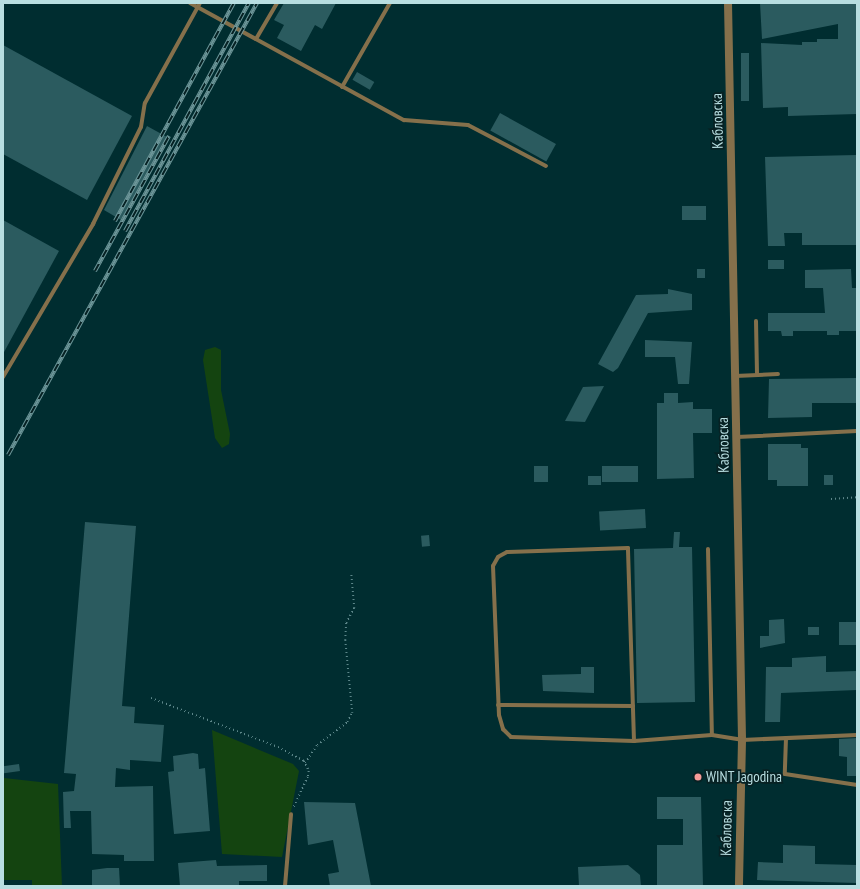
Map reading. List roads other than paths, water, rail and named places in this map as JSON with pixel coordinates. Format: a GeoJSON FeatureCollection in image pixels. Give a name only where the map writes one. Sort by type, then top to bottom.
{"type":"FeatureCollection","features":[{"type":"Feature","properties":{"kind":"street","name":"Кабловска"},"geometry":{"type":"LineString","coordinates":[[728,3],[742,740],[739,886]]}},
{"type":"Feature","properties":{"kind":"lane"},"geometry":{"type":"LineString","coordinates":[[190,3],[199,5],[256,40],[404,120],[468,125],[546,166]]}},
{"type":"Feature","properties":{"kind":"lane"},"geometry":{"type":"LineString","coordinates":[[256,40],[277,3]]}},
{"type":"Feature","properties":{"kind":"lane"},"geometry":{"type":"LineString","coordinates":[[342,87],[390,3]]}},
{"type":"Feature","properties":{"kind":"lane"},"geometry":{"type":"LineString","coordinates":[[3,377],[93,224],[140,127],[146,103],[199,5]]}},
{"type":"Feature","properties":{"kind":"lane"},"geometry":{"type":"LineString","coordinates":[[756,321],[758,374]]}},
{"type":"Feature","properties":{"kind":"lane"},"geometry":{"type":"LineString","coordinates":[[735,376],[778,374]]}},
{"type":"Feature","properties":{"kind":"lane"},"geometry":{"type":"LineString","coordinates":[[737,437],[857,431]]}},
{"type":"Feature","properties":{"kind":"lane"},"geometry":{"type":"LineString","coordinates":[[634,741],[628,548],[507,552],[498,557],[493,566],[498,705],[503,729],[520,740],[634,741],[712,735],[742,740],[857,735]]}},
{"type":"Feature","properties":{"kind":"lane"},"geometry":{"type":"LineString","coordinates":[[708,549],[712,735]]}},
{"type":"Feature","properties":{"kind":"lane"},"geometry":{"type":"LineString","coordinates":[[498,705],[633,706]]}},
{"type":"Feature","properties":{"kind":"lane"},"geometry":{"type":"LineString","coordinates":[[786,738],[785,774],[857,785]]}},
{"type":"Feature","properties":{"kind":"lane"},"geometry":{"type":"LineString","coordinates":[[285,886],[291,814]]}},
{"type":"Feature","properties":{"kind":"railway"},"geometry":{"type":"LineString","coordinates":[[115,221],[234,3]]}},
{"type":"Feature","properties":{"kind":"railway"},"geometry":{"type":"LineString","coordinates":[[125,231],[249,3]]}},
{"type":"Feature","properties":{"kind":"railway"},"geometry":{"type":"LineString","coordinates":[[8,455],[257,3]]}},
{"type":"Feature","properties":{"kind":"railway"},"geometry":{"type":"LineString","coordinates":[[95,271],[169,136]]}},
{"type":"Feature","properties":{"kind":"place","name":"WINT Jagodina"},"geometry":{"type":"Point","coordinates":[698,777]}}]}
